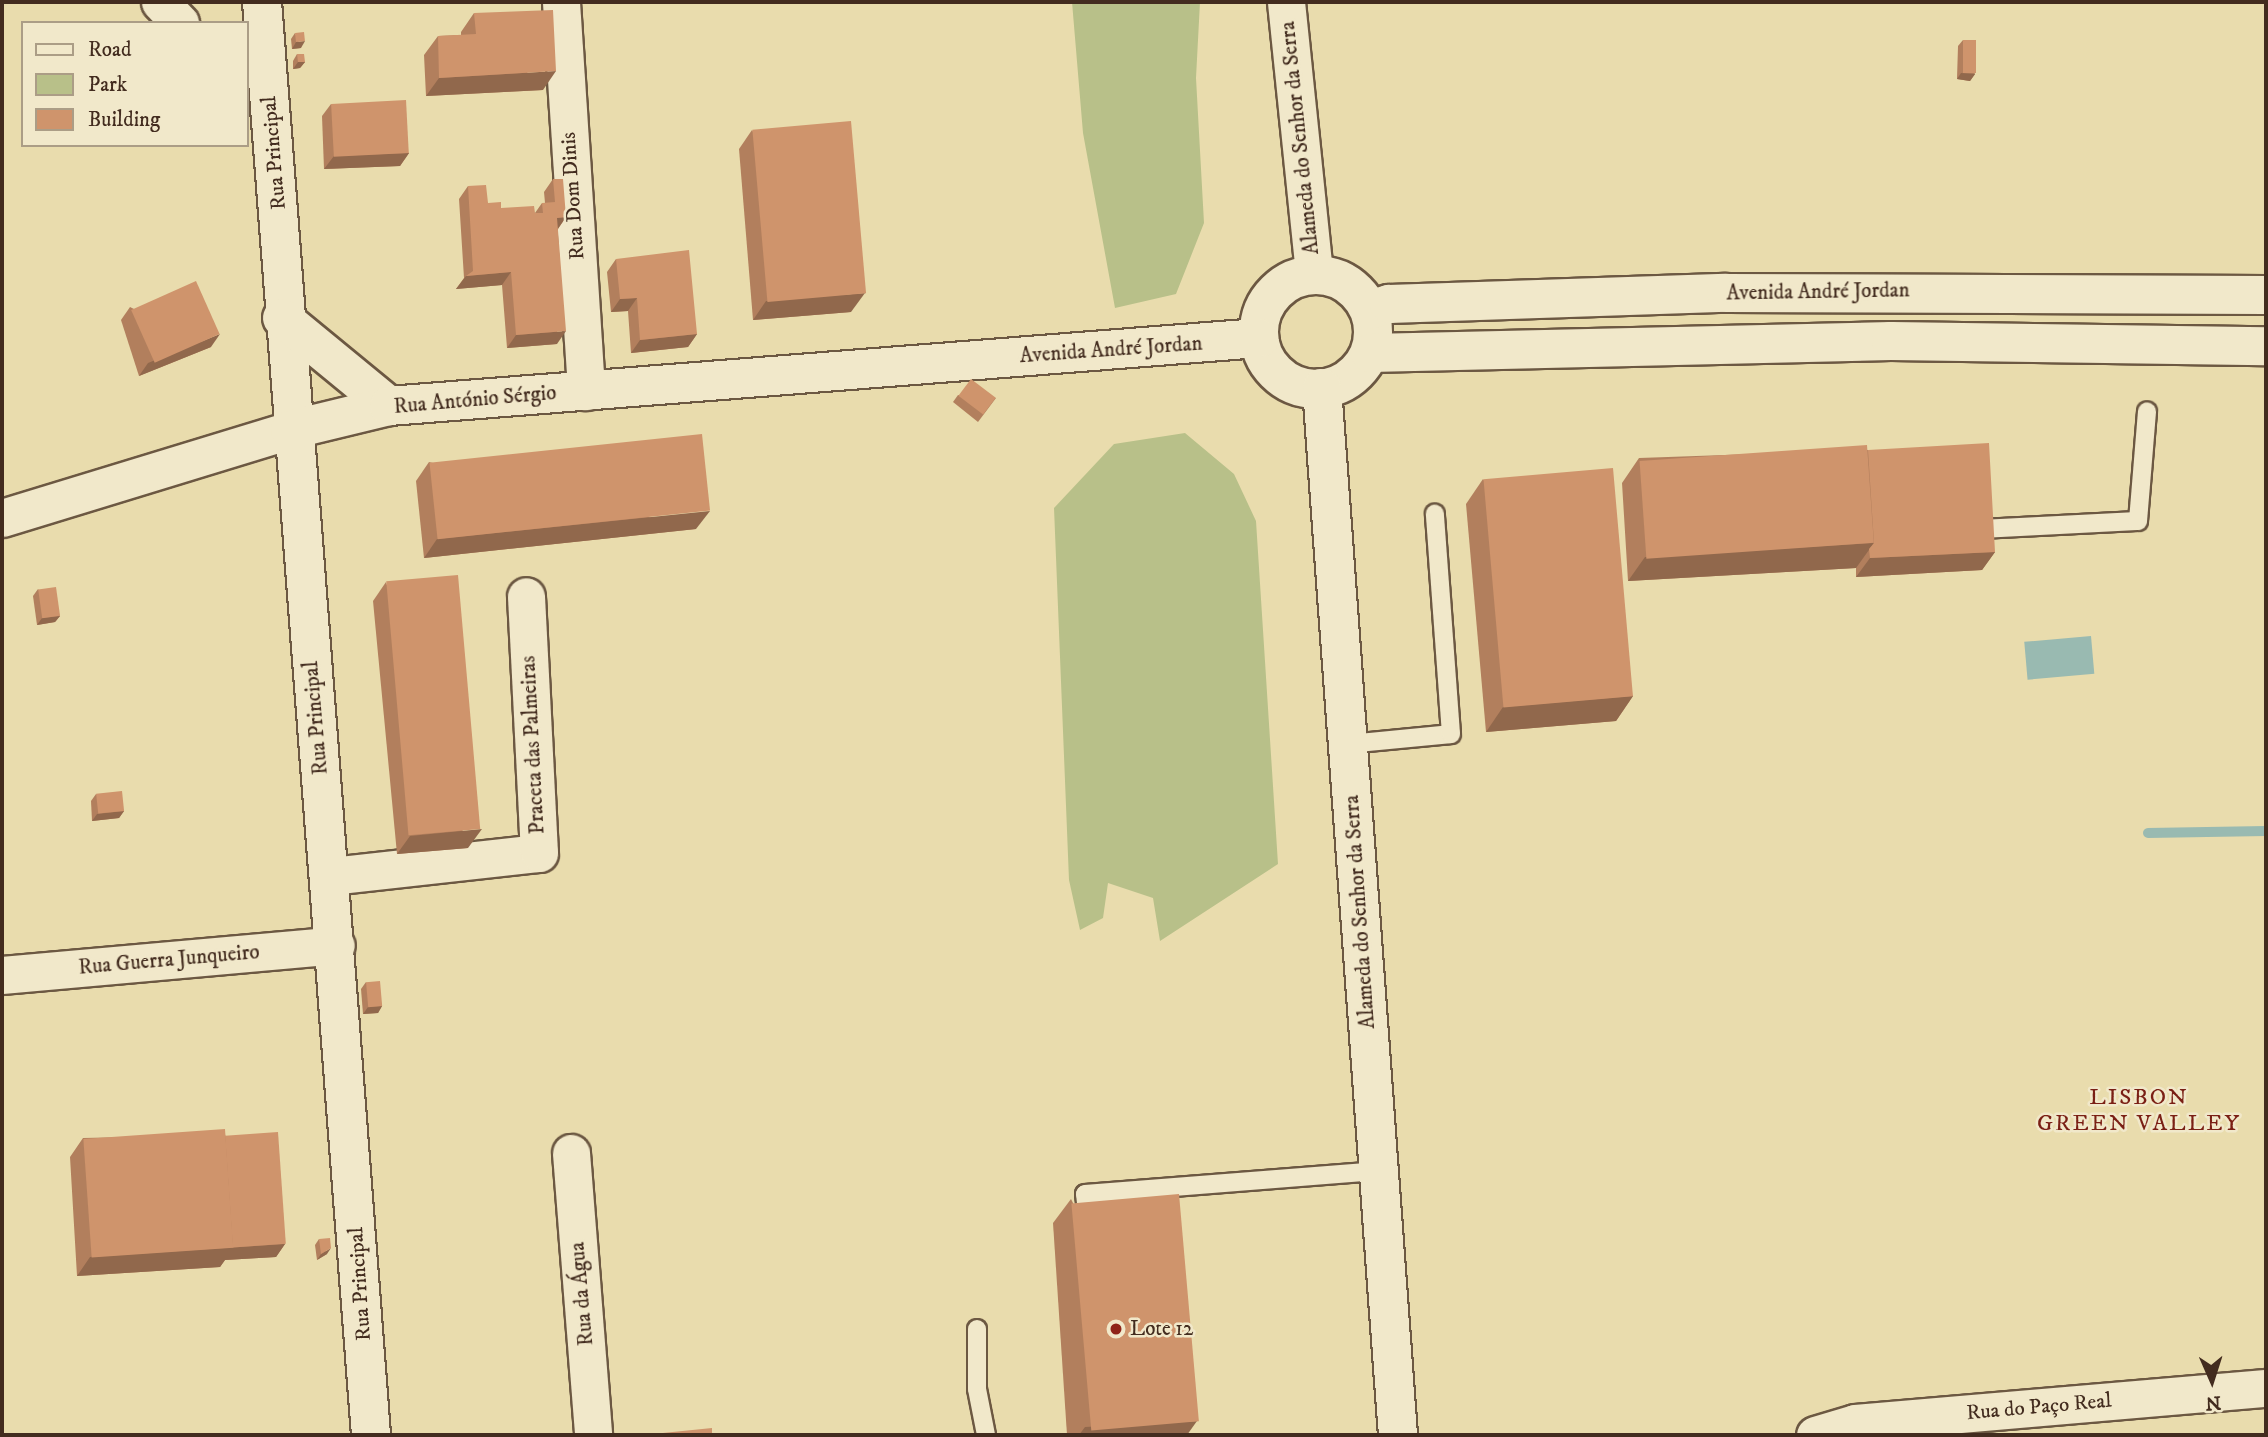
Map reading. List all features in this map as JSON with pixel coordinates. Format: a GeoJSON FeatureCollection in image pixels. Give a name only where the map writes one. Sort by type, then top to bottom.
{"type":"FeatureCollection","features":[{"type":"Feature","properties":{"kind":"street"},"geometry":{"type":"LineString","coordinates":[[160,2],[178,21]]}},
{"type":"Feature","properties":{"kind":"street","name":"Rua Principal"},"geometry":{"type":"LineString","coordinates":[[262,2],[257,78],[282,318],[336,945],[371,1435]]}},
{"type":"Feature","properties":{"kind":"street","name":"Rua Dom Dinis"},"geometry":{"type":"LineString","coordinates":[[561,2],[586,391]]}},
{"type":"Feature","properties":{"kind":"street","name":"Alameda do Senhor da Serra"},"geometry":{"type":"LineString","coordinates":[[1286,2],[1314,274]]}},
{"type":"Feature","properties":{"kind":"street"},"geometry":{"type":"LineString","coordinates":[[1314,274],[1337,278],[1370,310],[1370,353],[1358,371],[1322,388],[1280,376],[1259,338],[1272,294],[1314,274]]}},
{"type":"Feature","properties":{"kind":"street","name":"Avenida André Jordan"},"geometry":{"type":"LineString","coordinates":[[1370,310],[1403,304],[1726,293],[2266,295]]}},
{"type":"Feature","properties":{"kind":"street"},"geometry":{"type":"LineString","coordinates":[[282,318],[389,407]]}},
{"type":"Feature","properties":{"kind":"street","name":"Avenida André Jordan"},"geometry":{"type":"LineString","coordinates":[[963,361],[1259,338]]}},
{"type":"Feature","properties":{"kind":"street"},"geometry":{"type":"LineString","coordinates":[[1370,353],[1891,341],[2266,346]]}},
{"type":"Feature","properties":{"kind":"street","name":"Rua António Sérgio"},"geometry":{"type":"LineString","coordinates":[[2,518],[290,430],[389,407],[963,361]]}},
{"type":"Feature","properties":{"kind":"street","name":"Alameda do Senhor da Serra"},"geometry":{"type":"LineString","coordinates":[[1322,388],[1397,1435]]}},
{"type":"Feature","properties":{"kind":"street","name":"Praceta das Palmeiras"},"geometry":{"type":"LineString","coordinates":[[330,876],[539,853],[526,596]]}},
{"type":"Feature","properties":{"kind":"street","name":"Rua Guerra Junqueiro"},"geometry":{"type":"LineString","coordinates":[[2,975],[336,945]]}},
{"type":"Feature","properties":{"kind":"street","name":"Rua da Água"},"geometry":{"type":"LineString","coordinates":[[571,1153],[593,1435]]}},
{"type":"Feature","properties":{"kind":"street","name":"Rua do Paço Real"},"geometry":{"type":"LineString","coordinates":[[1815,1435],[1855,1423],[2048,1421],[2266,1388]]}},
{"type":"Feature","properties":{"kind":"lane"},"geometry":{"type":"LineString","coordinates":[[1980,529],[2138,521],[2147,411]]}},
{"type":"Feature","properties":{"kind":"lane"},"geometry":{"type":"LineString","coordinates":[[1348,744],[1451,734],[1435,514]]}},
{"type":"Feature","properties":{"kind":"lane"},"geometry":{"type":"LineString","coordinates":[[1088,1222],[1086,1194],[1379,1171]]}},
{"type":"Feature","properties":{"kind":"lane"},"geometry":{"type":"LineString","coordinates":[[977,1329],[977,1389],[986,1435]]}},
{"type":"Feature","properties":{"kind":"green space"},"geometry":{"type":"Polygon","coordinates":[[[1072,2],[1200,2],[1196,78],[1204,223],[1176,294],[1115,308],[1083,133],[1072,2]]]}},
{"type":"Feature","properties":{"kind":"green space"},"geometry":{"type":"Polygon","coordinates":[[[1185,433],[1234,474],[1256,521],[1278,864],[1160,941],[1153,898],[1108,883],[1103,918],[1080,930],[1069,880],[1054,508],[1114,444],[1185,433]]]}},
{"type":"Feature","properties":{"kind":"water"},"geometry":{"type":"Polygon","coordinates":[[[2091,636],[2094,674],[2028,680],[2024,642],[2091,636]]]}},
{"type":"Feature","properties":{"kind":"building"},"geometry":{"type":"Polygon","coordinates":[[[553,10],[556,71],[439,78],[438,36],[476,34],[474,13],[553,10]]]}},
{"type":"Feature","properties":{"kind":"building"},"geometry":{"type":"Polygon","coordinates":[[[304,32],[305,41],[296,42],[295,33],[304,32]]]}},
{"type":"Feature","properties":{"kind":"building"},"geometry":{"type":"Polygon","coordinates":[[[1963,40],[1976,40],[1976,73],[1963,73],[1963,40]]]}},
{"type":"Feature","properties":{"kind":"building"},"geometry":{"type":"Polygon","coordinates":[[[297,54],[304,54],[305,62],[298,62],[297,54]]]}},
{"type":"Feature","properties":{"kind":"building"},"geometry":{"type":"Polygon","coordinates":[[[406,100],[409,153],[334,157],[331,104],[406,100]]]}},
{"type":"Feature","properties":{"kind":"building"},"geometry":{"type":"Polygon","coordinates":[[[851,121],[866,293],[767,302],[752,130],[851,121]]]}},
{"type":"Feature","properties":{"kind":"building"},"geometry":{"type":"Polygon","coordinates":[[[553,179],[563,179],[566,217],[557,218],[566,331],[516,335],[511,272],[466,276],[473,271],[468,186],[486,185],[488,203],[501,202],[501,208],[534,206],[535,213],[543,213],[542,203],[555,202],[553,179]]]}},
{"type":"Feature","properties":{"kind":"building"},"geometry":{"type":"Polygon","coordinates":[[[689,250],[697,334],[640,340],[637,298],[620,299],[616,259],[689,250]]]}},
{"type":"Feature","properties":{"kind":"building"},"geometry":{"type":"Polygon","coordinates":[[[196,281],[220,334],[155,363],[131,310],[196,281]]]}},
{"type":"Feature","properties":{"kind":"building"},"geometry":{"type":"Polygon","coordinates":[[[971,379],[996,398],[983,414],[958,396],[971,379]]]}},
{"type":"Feature","properties":{"kind":"building"},"geometry":{"type":"Polygon","coordinates":[[[702,434],[710,511],[438,539],[430,463],[702,434]]]}},
{"type":"Feature","properties":{"kind":"building"},"geometry":{"type":"Polygon","coordinates":[[[1989,443],[1995,552],[1870,558],[1869,549],[1874,543],[1868,450],[1989,443]]]}},
{"type":"Feature","properties":{"kind":"building"},"geometry":{"type":"Polygon","coordinates":[[[1867,445],[1874,543],[1646,559],[1640,461],[1867,445]]]}},
{"type":"Feature","properties":{"kind":"building"},"geometry":{"type":"Polygon","coordinates":[[[1613,468],[1633,696],[1503,707],[1483,479],[1613,468]]]}},
{"type":"Feature","properties":{"kind":"building"},"geometry":{"type":"Polygon","coordinates":[[[458,575],[480,829],[408,835],[386,581],[458,575]]]}},
{"type":"Feature","properties":{"kind":"building"},"geometry":{"type":"Polygon","coordinates":[[[56,587],[60,616],[42,618],[38,590],[56,587]]]}},
{"type":"Feature","properties":{"kind":"building"},"geometry":{"type":"Polygon","coordinates":[[[122,791],[124,811],[98,814],[96,794],[122,791]]]}},
{"type":"Feature","properties":{"kind":"building"},"geometry":{"type":"Polygon","coordinates":[[[380,981],[382,1006],[368,1007],[366,982],[380,981]]]}},
{"type":"Feature","properties":{"kind":"building"},"geometry":{"type":"Polygon","coordinates":[[[225,1129],[233,1248],[92,1258],[83,1139],[225,1129]]]}},
{"type":"Feature","properties":{"kind":"building"},"geometry":{"type":"Polygon","coordinates":[[[278,1132],[286,1244],[233,1247],[225,1136],[278,1132]]]}},
{"type":"Feature","properties":{"kind":"building","name":"Lote 12"},"geometry":{"type":"Polygon","coordinates":[[[1179,1194],[1199,1421],[1091,1431],[1071,1203],[1179,1194]]]}},
{"type":"Feature","properties":{"kind":"building"},"geometry":{"type":"Polygon","coordinates":[[[330,1238],[331,1248],[321,1254],[319,1239],[330,1238]]]}},
{"type":"Feature","properties":{"kind":"building"},"geometry":{"type":"Polygon","coordinates":[[[712,1428],[712,1435],[653,1435],[653,1434],[712,1428]]]}},
{"type":"Feature","properties":{"kind":"waterway"},"geometry":{"type":"LineString","coordinates":[[2148,833],[2266,831]]}},
{"type":"Feature","properties":{"kind":"place","name":"Lote 12"},"geometry":{"type":"Point","coordinates":[1116,1329]}},
{"type":"Feature","properties":{"kind":"district","name":"LISBON GREEN VALLEY"},"geometry":{"type":"Point","coordinates":[2139,1111]}}]}
